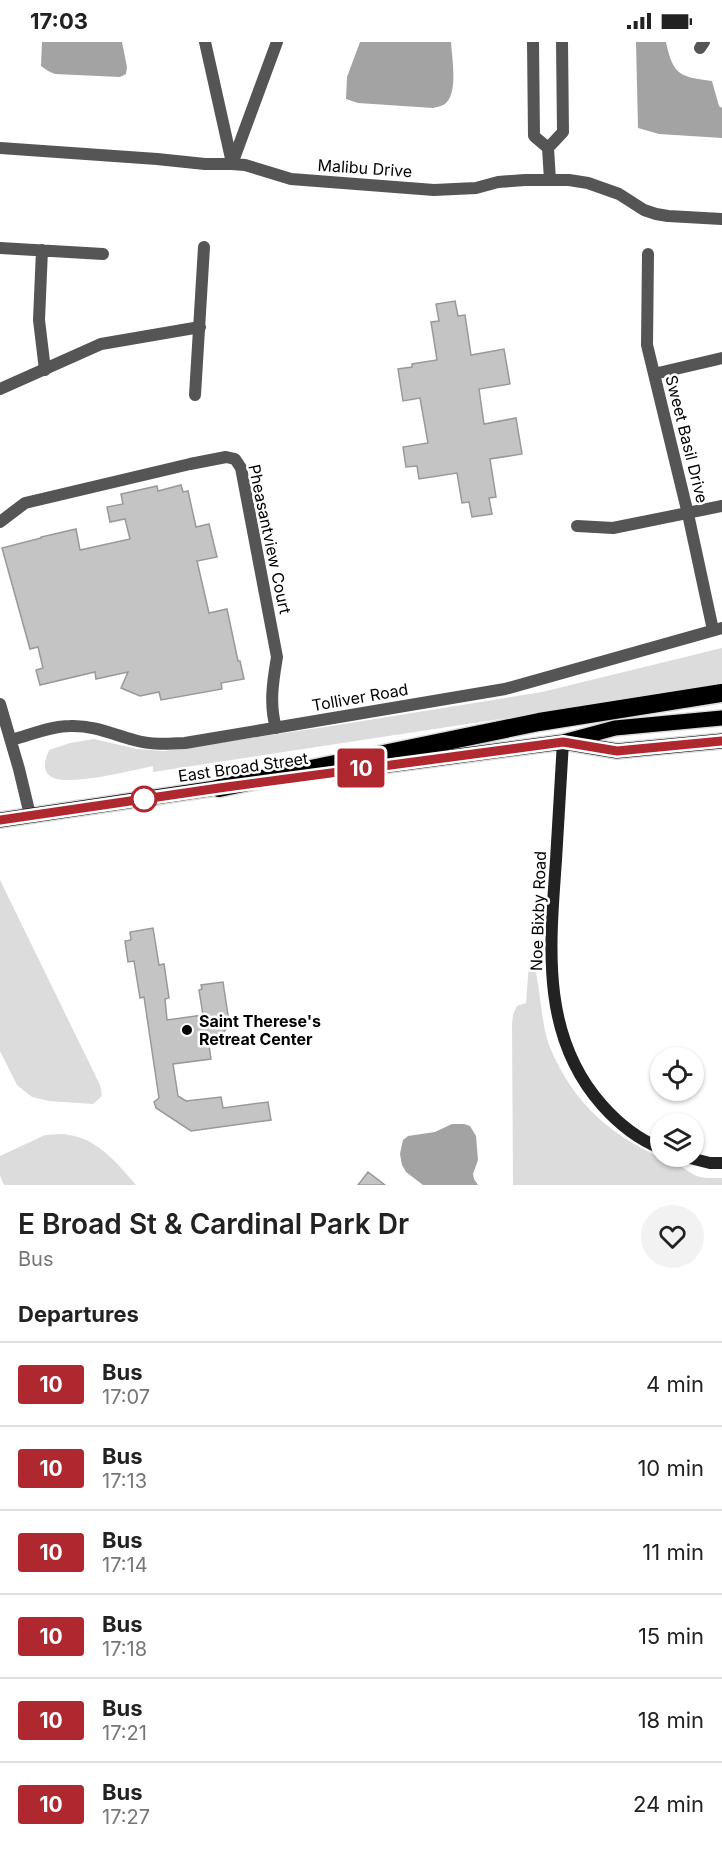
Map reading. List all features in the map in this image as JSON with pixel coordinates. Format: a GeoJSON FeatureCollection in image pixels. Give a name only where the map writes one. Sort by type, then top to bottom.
{"type":"FeatureCollection","features":[{"type":"Feature","properties":{"kind":"highway"},"geometry":{"type":"LineString","coordinates":[[219,788],[539,722],[722,693]]}},
{"type":"Feature","properties":{"kind":"main road","name":"East Broad Street"},"geometry":{"type":"LineString","coordinates":[[0,820],[563,742],[615,728],[722,718]]}},
{"type":"Feature","properties":{"kind":"main road","name":"East Broad Street"},"geometry":{"type":"LineString","coordinates":[[563,742],[617,751],[722,741]]}},
{"type":"Feature","properties":{"kind":"street"},"geometry":{"type":"LineString","coordinates":[[205,42],[232,164]]}},
{"type":"Feature","properties":{"kind":"street"},"geometry":{"type":"LineString","coordinates":[[232,164],[277,42]]}},
{"type":"Feature","properties":{"kind":"street"},"geometry":{"type":"LineString","coordinates":[[533,42],[534,136],[548,148],[550,180]]}},
{"type":"Feature","properties":{"kind":"street"},"geometry":{"type":"LineString","coordinates":[[548,148],[563,132],[562,42]]}},
{"type":"Feature","properties":{"kind":"street","name":"Malibu Drive"},"geometry":{"type":"LineString","coordinates":[[0,148],[245,165],[291,180],[434,190],[476,188],[498,182],[569,180],[604,188],[656,214],[722,219]]}},
{"type":"Feature","properties":{"kind":"street"},"geometry":{"type":"LineString","coordinates":[[195,395],[204,247]]}},
{"type":"Feature","properties":{"kind":"street"},"geometry":{"type":"LineString","coordinates":[[0,248],[103,254]]}},
{"type":"Feature","properties":{"kind":"street"},"geometry":{"type":"LineString","coordinates":[[42,250],[39,320],[45,370]]}},
{"type":"Feature","properties":{"kind":"street","name":"Sweet Basil Drive"},"geometry":{"type":"LineString","coordinates":[[648,254],[647,345],[717,629]]}},
{"type":"Feature","properties":{"kind":"street"},"geometry":{"type":"LineString","coordinates":[[0,389],[101,344],[200,327]]}},
{"type":"Feature","properties":{"kind":"street"},"geometry":{"type":"LineString","coordinates":[[654,374],[722,358]]}},
{"type":"Feature","properties":{"kind":"street","name":"Pheasantview Court"},"geometry":{"type":"LineString","coordinates":[[0,522],[25,503],[190,464],[226,457],[235,459],[241,468],[278,657],[273,683],[273,716],[276,728]]}},
{"type":"Feature","properties":{"kind":"street"},"geometry":{"type":"LineString","coordinates":[[578,526],[613,528],[722,506]]}},
{"type":"Feature","properties":{"kind":"street","name":"Tolliver Road"},"geometry":{"type":"LineString","coordinates":[[10,740],[70,726],[106,730],[135,740],[159,744],[185,743],[505,689],[717,629]]}},
{"type":"Feature","properties":{"kind":"street"},"geometry":{"type":"LineString","coordinates":[[0,704],[30,816]]}},
{"type":"Feature","properties":{"kind":"street","name":"Noe Bixby Road"},"geometry":{"type":"LineString","coordinates":[[563,742],[550,951],[553,994],[560,1028],[567,1050],[591,1093],[628,1130],[650,1142]]}},
{"type":"Feature","properties":{"kind":"street"},"geometry":{"type":"LineString","coordinates":[[704,1162],[722,1163]]}},
{"type":"Feature","properties":{"kind":"shaded area"},"geometry":{"type":"Polygon","coordinates":[[[42,42],[122,42],[127,67],[126,74],[120,77],[55,74],[41,66],[42,42]]]}},
{"type":"Feature","properties":{"kind":"shaded area"},"geometry":{"type":"Polygon","coordinates":[[[360,42],[451,42],[453,83],[450,98],[445,104],[433,108],[358,103],[346,99],[347,77],[360,42]]]}},
{"type":"Feature","properties":{"kind":"shaded area"},"geometry":{"type":"Polygon","coordinates":[[[636,42],[666,42],[672,62],[680,73],[712,81],[719,106],[722,108],[722,138],[659,134],[638,128],[636,42]]]}},
{"type":"Feature","properties":{"kind":"shaded area"},"geometry":{"type":"Polygon","coordinates":[[[722,648],[722,685],[153,772],[153,766],[99,777],[69,780],[50,776],[45,767],[49,750],[70,743],[94,739],[137,749],[164,751],[542,692],[722,648]]]}},
{"type":"Feature","properties":{"kind":"shaded area"},"geometry":{"type":"Polygon","coordinates":[[[0,880],[100,1085],[102,1096],[93,1104],[49,1101],[32,1097],[17,1085],[0,1051],[0,880]]]}},
{"type":"Feature","properties":{"kind":"shaded area"},"geometry":{"type":"Polygon","coordinates":[[[529,964],[536,973],[549,1045],[559,1067],[584,1103],[615,1132],[650,1152],[650,1167],[681,1167],[698,1176],[722,1178],[722,1185],[513,1185],[512,1024],[517,1006],[526,1003],[529,964]]]}},
{"type":"Feature","properties":{"kind":"shaded area"},"geometry":{"type":"Polygon","coordinates":[[[452,1124],[470,1126],[476,1136],[478,1160],[473,1174],[478,1185],[423,1185],[406,1172],[402,1165],[400,1154],[403,1140],[408,1136],[435,1132],[452,1124]]]}},
{"type":"Feature","properties":{"kind":"shaded area"},"geometry":{"type":"Polygon","coordinates":[[[66,1134],[89,1142],[107,1154],[136,1185],[4,1185],[0,1176],[0,1156],[45,1135],[66,1134]]]}},
{"type":"Feature","properties":{"kind":"building"},"geometry":{"type":"Polygon","coordinates":[[[455,301],[458,316],[465,315],[471,355],[504,349],[510,384],[479,389],[484,424],[516,418],[522,454],[490,459],[496,497],[489,498],[492,514],[472,517],[469,502],[462,503],[457,473],[419,479],[417,466],[406,467],[403,447],[428,443],[420,398],[403,401],[398,369],[437,360],[431,322],[439,321],[436,304],[455,301]]]}},
{"type":"Feature","properties":{"kind":"building"},"geometry":{"type":"Polygon","coordinates":[[[181,485],[183,492],[188,491],[196,527],[209,524],[217,557],[197,561],[209,613],[227,609],[244,679],[221,683],[222,689],[161,700],[159,692],[140,696],[121,688],[128,672],[96,679],[95,672],[40,685],[36,670],[43,668],[38,647],[30,649],[2,548],[76,529],[80,550],[130,539],[125,519],[110,522],[107,507],[123,504],[121,494],[157,486],[158,491],[181,485]]]}},
{"type":"Feature","properties":{"kind":"building","name":"Saint Therese's Retreat Center"},"geometry":{"type":"Polygon","coordinates":[[[153,928],[159,965],[164,964],[169,998],[165,999],[167,1020],[203,1015],[199,990],[202,989],[201,985],[223,982],[230,1028],[227,1028],[220,1036],[208,1039],[211,1059],[173,1064],[178,1096],[186,1101],[221,1097],[223,1108],[268,1102],[271,1120],[191,1131],[156,1108],[154,1102],[159,1098],[144,997],[140,998],[134,961],[128,962],[125,941],[131,940],[130,932],[153,928]]]}},
{"type":"Feature","properties":{"kind":"building"},"geometry":{"type":"Polygon","coordinates":[[[368,1172],[385,1185],[358,1185],[368,1172]]]}},
{"type":"Feature","properties":{"kind":"bus line","name":"10"},"geometry":{"type":"LineString","coordinates":[[0,820],[563,742],[617,751],[722,741]]}},
{"type":"Feature","properties":{"kind":"place","name":"Saint Therese's Retreat Center"},"geometry":{"type":"Point","coordinates":[187,1030]}}]}
